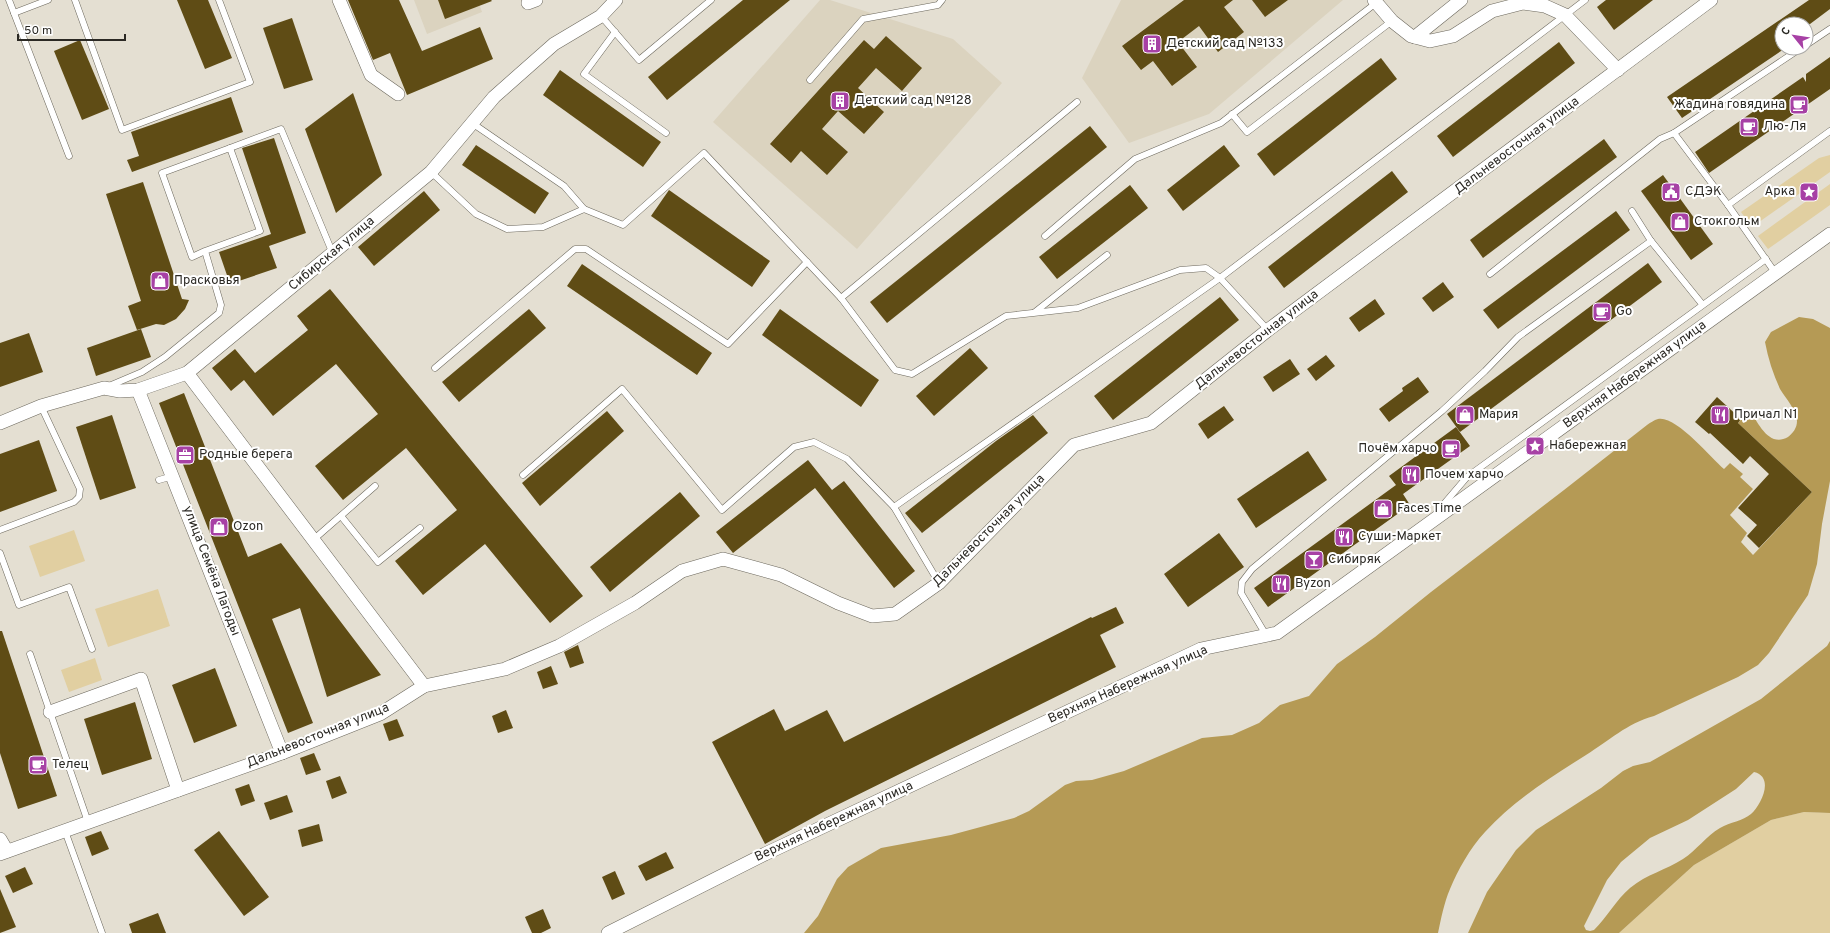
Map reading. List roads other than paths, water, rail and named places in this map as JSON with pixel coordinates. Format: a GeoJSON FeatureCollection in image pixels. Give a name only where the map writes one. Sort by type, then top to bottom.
{"type":"FeatureCollection","features":[{"type":"Feature","properties":{"kind":"street"},"geometry":{"type":"LineString","coordinates":[[339,0],[371,75],[398,94]]}},
{"type":"Feature","properties":{"kind":"street","name":"Сибирская улица"},"geometry":{"type":"LineString","coordinates":[[0,422],[42,406],[104,388],[120,391],[138,390],[187,373],[431,172],[494,97],[554,44],[601,16],[616,0]]}},
{"type":"Feature","properties":{"kind":"street"},"geometry":{"type":"LineString","coordinates":[[1416,37],[1461,0]]}},
{"type":"Feature","properties":{"kind":"street","name":"Дальневосточная улица"},"geometry":{"type":"LineString","coordinates":[[4,852],[282,753],[380,714],[424,686],[505,669],[518,664],[566,642],[634,603],[682,571],[723,559],[781,575],[838,603],[872,616],[895,614],[939,583],[1074,445],[1151,423],[1268,330],[1711,0]]}},
{"type":"Feature","properties":{"kind":"street"},"geometry":{"type":"LineString","coordinates":[[1375,1],[1392,21],[1411,36],[1430,41],[1453,36],[1492,11],[1523,3],[1545,6],[1565,15],[1618,70]]}},
{"type":"Feature","properties":{"kind":"street","name":"Верхняя Набережная улица"},"geometry":{"type":"LineString","coordinates":[[608,933],[765,854],[1201,649],[1277,633],[1830,234]]}},
{"type":"Feature","properties":{"kind":"street"},"geometry":{"type":"LineString","coordinates":[[187,373],[424,686]]}},
{"type":"Feature","properties":{"kind":"street","name":"улица Семёна Лагоды"},"geometry":{"type":"LineString","coordinates":[[138,390],[282,753]]}},
{"type":"Feature","properties":{"kind":"street"},"geometry":{"type":"LineString","coordinates":[[50,712],[141,679],[178,790]]}},
{"type":"Feature","properties":{"kind":"street"},"geometry":{"type":"LineString","coordinates":[[0,839],[4,852]]}},
{"type":"Feature","properties":{"kind":"lane"},"geometry":{"type":"LineString","coordinates":[[9,0],[68,156]]}},
{"type":"Feature","properties":{"kind":"lane"},"geometry":{"type":"LineString","coordinates":[[14,13],[48,0]]}},
{"type":"Feature","properties":{"kind":"lane"},"geometry":{"type":"LineString","coordinates":[[74,0],[122,130],[250,82],[220,0]]}},
{"type":"Feature","properties":{"kind":"lane"},"geometry":{"type":"LineString","coordinates":[[601,16],[639,60],[711,0]]}},
{"type":"Feature","properties":{"kind":"lane"},"geometry":{"type":"LineString","coordinates":[[810,80],[863,19],[938,5],[942,0]]}},
{"type":"Feature","properties":{"kind":"lane"},"geometry":{"type":"LineString","coordinates":[[894,507],[1220,278],[1585,0]]}},
{"type":"Feature","properties":{"kind":"lane"},"geometry":{"type":"LineString","coordinates":[[1045,236],[1134,160],[1221,123],[1375,1]]}},
{"type":"Feature","properties":{"kind":"lane"},"geometry":{"type":"LineString","coordinates":[[1232,114],[1247,132],[1392,21]]}},
{"type":"Feature","properties":{"kind":"lane"},"geometry":{"type":"LineString","coordinates":[[1814,40],[1830,29]]}},
{"type":"Feature","properties":{"kind":"lane"},"geometry":{"type":"LineString","coordinates":[[615,32],[584,74],[666,133]]}},
{"type":"Feature","properties":{"kind":"lane"},"geometry":{"type":"LineString","coordinates":[[1490,274],[1660,139],[1674,133],[1789,56]]}},
{"type":"Feature","properties":{"kind":"lane"},"geometry":{"type":"LineString","coordinates":[[841,298],[1076,102]]}},
{"type":"Feature","properties":{"kind":"lane"},"geometry":{"type":"LineString","coordinates":[[472,122],[564,186],[584,209],[623,225],[704,152],[841,298],[895,370],[912,374],[1006,316],[1078,308],[1180,270],[1206,268],[1220,278],[1268,330]]}},
{"type":"Feature","properties":{"kind":"lane"},"geometry":{"type":"LineString","coordinates":[[230,148],[260,231],[192,257],[162,173],[281,129],[333,254]]}},
{"type":"Feature","properties":{"kind":"lane"},"geometry":{"type":"LineString","coordinates":[[1728,205],[1830,131]]}},
{"type":"Feature","properties":{"kind":"lane"},"geometry":{"type":"LineString","coordinates":[[1674,133],[1728,205],[1776,274]]}},
{"type":"Feature","properties":{"kind":"lane"},"geometry":{"type":"LineString","coordinates":[[431,172],[476,214],[507,229],[543,227],[584,209]]}},
{"type":"Feature","properties":{"kind":"lane"},"geometry":{"type":"LineString","coordinates":[[1632,211],[1651,241],[1702,304]]}},
{"type":"Feature","properties":{"kind":"lane"},"geometry":{"type":"LineString","coordinates":[[1266,636],[1241,593],[1242,582],[1252,570],[1442,411],[1485,371],[1518,336],[1651,241]]}},
{"type":"Feature","properties":{"kind":"lane"},"geometry":{"type":"LineString","coordinates":[[436,368],[574,249],[586,249],[728,344],[807,262]]}},
{"type":"Feature","properties":{"kind":"lane"},"geometry":{"type":"LineString","coordinates":[[104,388],[142,372],[165,357],[219,313],[222,305],[205,251]]}},
{"type":"Feature","properties":{"kind":"lane"},"geometry":{"type":"LineString","coordinates":[[1034,313],[1107,255]]}},
{"type":"Feature","properties":{"kind":"lane"},"geometry":{"type":"LineString","coordinates":[[1422,529],[1467,477],[1702,304],[1766,259]]}},
{"type":"Feature","properties":{"kind":"lane"},"geometry":{"type":"LineString","coordinates":[[523,474],[622,389],[722,510],[794,447],[814,442],[847,459],[894,507],[939,583]]}},
{"type":"Feature","properties":{"kind":"lane"},"geometry":{"type":"LineString","coordinates":[[0,530],[74,502],[79,496],[80,489],[42,406]]}},
{"type":"Feature","properties":{"kind":"lane"},"geometry":{"type":"LineString","coordinates":[[158,480],[173,476]]}},
{"type":"Feature","properties":{"kind":"lane"},"geometry":{"type":"LineString","coordinates":[[313,540],[375,486]]}},
{"type":"Feature","properties":{"kind":"lane"},"geometry":{"type":"LineString","coordinates":[[341,516],[378,562],[420,528]]}},
{"type":"Feature","properties":{"kind":"lane"},"geometry":{"type":"LineString","coordinates":[[0,553],[19,605],[69,587],[92,649]]}},
{"type":"Feature","properties":{"kind":"lane"},"geometry":{"type":"LineString","coordinates":[[30,654],[88,822]]}},
{"type":"Feature","properties":{"kind":"lane"},"geometry":{"type":"LineString","coordinates":[[65,831],[102,933]]}},
{"type":"Feature","properties":{"kind":"place","name":"Детский сад №133"},"geometry":{"type":"Point","coordinates":[1152,44]}},
{"type":"Feature","properties":{"kind":"place","name":"Детский сад №128"},"geometry":{"type":"Point","coordinates":[840,101]}},
{"type":"Feature","properties":{"kind":"place","name":"Жадина говядина"},"geometry":{"type":"Point","coordinates":[1799,105]}},
{"type":"Feature","properties":{"kind":"place","name":"Лю-Ля"},"geometry":{"type":"Point","coordinates":[1749,127]}},
{"type":"Feature","properties":{"kind":"place","name":"СДЭК"},"geometry":{"type":"Point","coordinates":[1671,192]}},
{"type":"Feature","properties":{"kind":"place","name":"Арка"},"geometry":{"type":"Point","coordinates":[1809,192]}},
{"type":"Feature","properties":{"kind":"place","name":"Стокгольм"},"geometry":{"type":"Point","coordinates":[1680,222]}},
{"type":"Feature","properties":{"kind":"place","name":"Прасковья"},"geometry":{"type":"Point","coordinates":[160,281]}},
{"type":"Feature","properties":{"kind":"place","name":"Go"},"geometry":{"type":"Point","coordinates":[1602,312]}},
{"type":"Feature","properties":{"kind":"place","name":"Мария"},"geometry":{"type":"Point","coordinates":[1465,415]}},
{"type":"Feature","properties":{"kind":"place","name":"Причал N1"},"geometry":{"type":"Point","coordinates":[1720,415]}},
{"type":"Feature","properties":{"kind":"place","name":"Набережная"},"geometry":{"type":"Point","coordinates":[1535,446]}},
{"type":"Feature","properties":{"kind":"place","name":"Почём харчо"},"geometry":{"type":"Point","coordinates":[1451,449]}},
{"type":"Feature","properties":{"kind":"place","name":"Родные берега"},"geometry":{"type":"Point","coordinates":[185,455]}},
{"type":"Feature","properties":{"kind":"place","name":"Почем харчо"},"geometry":{"type":"Point","coordinates":[1411,475]}},
{"type":"Feature","properties":{"kind":"place","name":"Faces Time"},"geometry":{"type":"Point","coordinates":[1383,509]}},
{"type":"Feature","properties":{"kind":"place","name":"Ozon"},"geometry":{"type":"Point","coordinates":[219,527]}},
{"type":"Feature","properties":{"kind":"place","name":"Суши-Маркет"},"geometry":{"type":"Point","coordinates":[1344,537]}},
{"type":"Feature","properties":{"kind":"place","name":"Сибиряк"},"geometry":{"type":"Point","coordinates":[1314,560]}},
{"type":"Feature","properties":{"kind":"place","name":"Byzon"},"geometry":{"type":"Point","coordinates":[1281,584]}},
{"type":"Feature","properties":{"kind":"place","name":"Телец"},"geometry":{"type":"Point","coordinates":[38,765]}}]}
